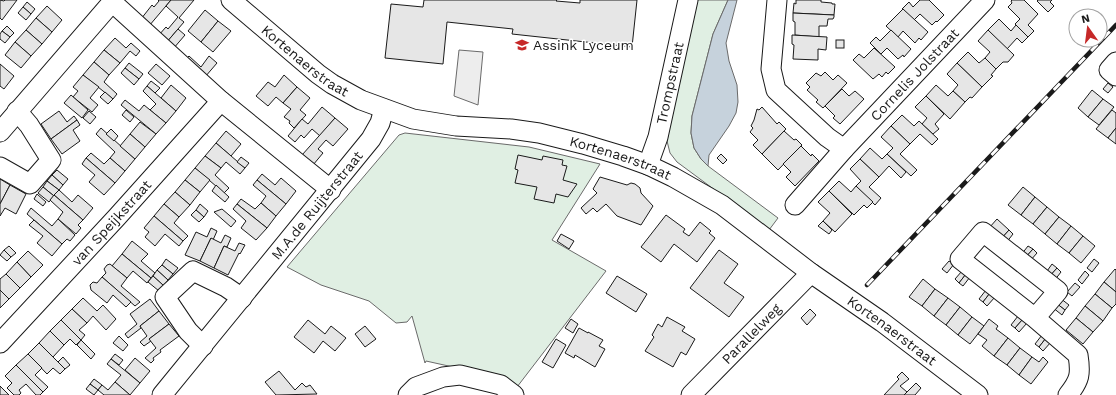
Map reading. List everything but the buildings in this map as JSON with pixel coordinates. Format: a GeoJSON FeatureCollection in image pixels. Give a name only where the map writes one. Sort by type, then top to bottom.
{"type":"FeatureCollection","features":[{"type":"Feature","properties":{"kind":"street","name":"Kortenaerstraat"},"geometry":{"type":"LineString","coordinates":[[231,0],[318,74],[332,84],[361,100],[413,119],[456,126],[511,129],[539,133],[583,144],[648,165],[673,177],[722,205],[811,273],[882,322],[978,395]]}},
{"type":"Feature","properties":{"kind":"street","name":"Trompstraat"},"geometry":{"type":"LineString","coordinates":[[648,165],[658,137],[688,0]]}},
{"type":"Feature","properties":{"kind":"street"},"geometry":{"type":"LineString","coordinates":[[777,0],[771,69],[776,90],[827,137],[844,149]]}},
{"type":"Feature","properties":{"kind":"street","name":"Cornelis Jolstraat"},"geometry":{"type":"LineString","coordinates":[[795,205],[844,149],[985,0]]}},
{"type":"Feature","properties":{"kind":"street"},"geometry":{"type":"LineString","coordinates":[[0,132],[113,1],[221,102],[331,190]]}},
{"type":"Feature","properties":{"kind":"street"},"geometry":{"type":"LineString","coordinates":[[1116,62],[1109,70],[1116,76]]}},
{"type":"Feature","properties":{"kind":"street","name":"van Speijkstraat"},"geometry":{"type":"LineString","coordinates":[[0,343],[221,102]]}},
{"type":"Feature","properties":{"kind":"street","name":"M.A.de Ruijterstraat"},"geometry":{"type":"LineString","coordinates":[[162,395],[372,139],[380,123],[384,109]]}},
{"type":"Feature","properties":{"kind":"street"},"geometry":{"type":"LineString","coordinates":[[0,167],[30,184],[51,160],[29,125],[17,111]]}},
{"type":"Feature","properties":{"kind":"street"},"geometry":{"type":"LineString","coordinates":[[1035,318],[1058,291],[983,232],[960,259],[1035,318],[1078,355],[1080,369],[1076,384],[1068,395]]}},
{"type":"Feature","properties":{"kind":"street"},"geometry":{"type":"LineString","coordinates":[[203,346],[188,331],[165,297],[193,271],[226,286],[242,298]]}},
{"type":"Feature","properties":{"kind":"street","name":"Parallelweg"},"geometry":{"type":"LineString","coordinates":[[691,395],[811,273]]}},
{"type":"Feature","properties":{"kind":"street"},"geometry":{"type":"LineString","coordinates":[[408,395],[416,387],[442,377],[460,375],[501,385],[514,395]]}},
{"type":"Feature","properties":{"kind":"green space"},"geometry":{"type":"Polygon","coordinates":[[[694,0],[728,0],[713,34],[692,116],[691,133],[694,148],[701,159],[708,166],[778,218],[769,230],[677,162],[670,153],[667,141],[694,0]]]}},
{"type":"Feature","properties":{"kind":"green space"},"geometry":{"type":"Polygon","coordinates":[[[405,133],[529,147],[600,164],[552,240],[606,271],[517,387],[489,375],[426,361],[425,363],[412,316],[407,322],[396,323],[369,301],[321,285],[287,267],[399,135],[405,133]]]}},
{"type":"Feature","properties":{"kind":"shaded area"},"geometry":{"type":"Polygon","coordinates":[[[728,0],[737,0],[726,43],[729,61],[737,85],[738,102],[736,113],[729,126],[709,155],[708,166],[701,159],[694,148],[691,133],[692,116],[713,34],[728,0]]]}},
{"type":"Feature","properties":{"kind":"shaded area"},"geometry":{"type":"Polygon","coordinates":[[[459,50],[483,52],[478,105],[454,96],[459,50]]]}},
{"type":"Feature","properties":{"kind":"railway"},"geometry":{"type":"LineString","coordinates":[[867,285],[1116,25]]}},
{"type":"Feature","properties":{"kind":"place","name":"Assink Lyceum"},"geometry":{"type":"Point","coordinates":[522,45]}}]}
